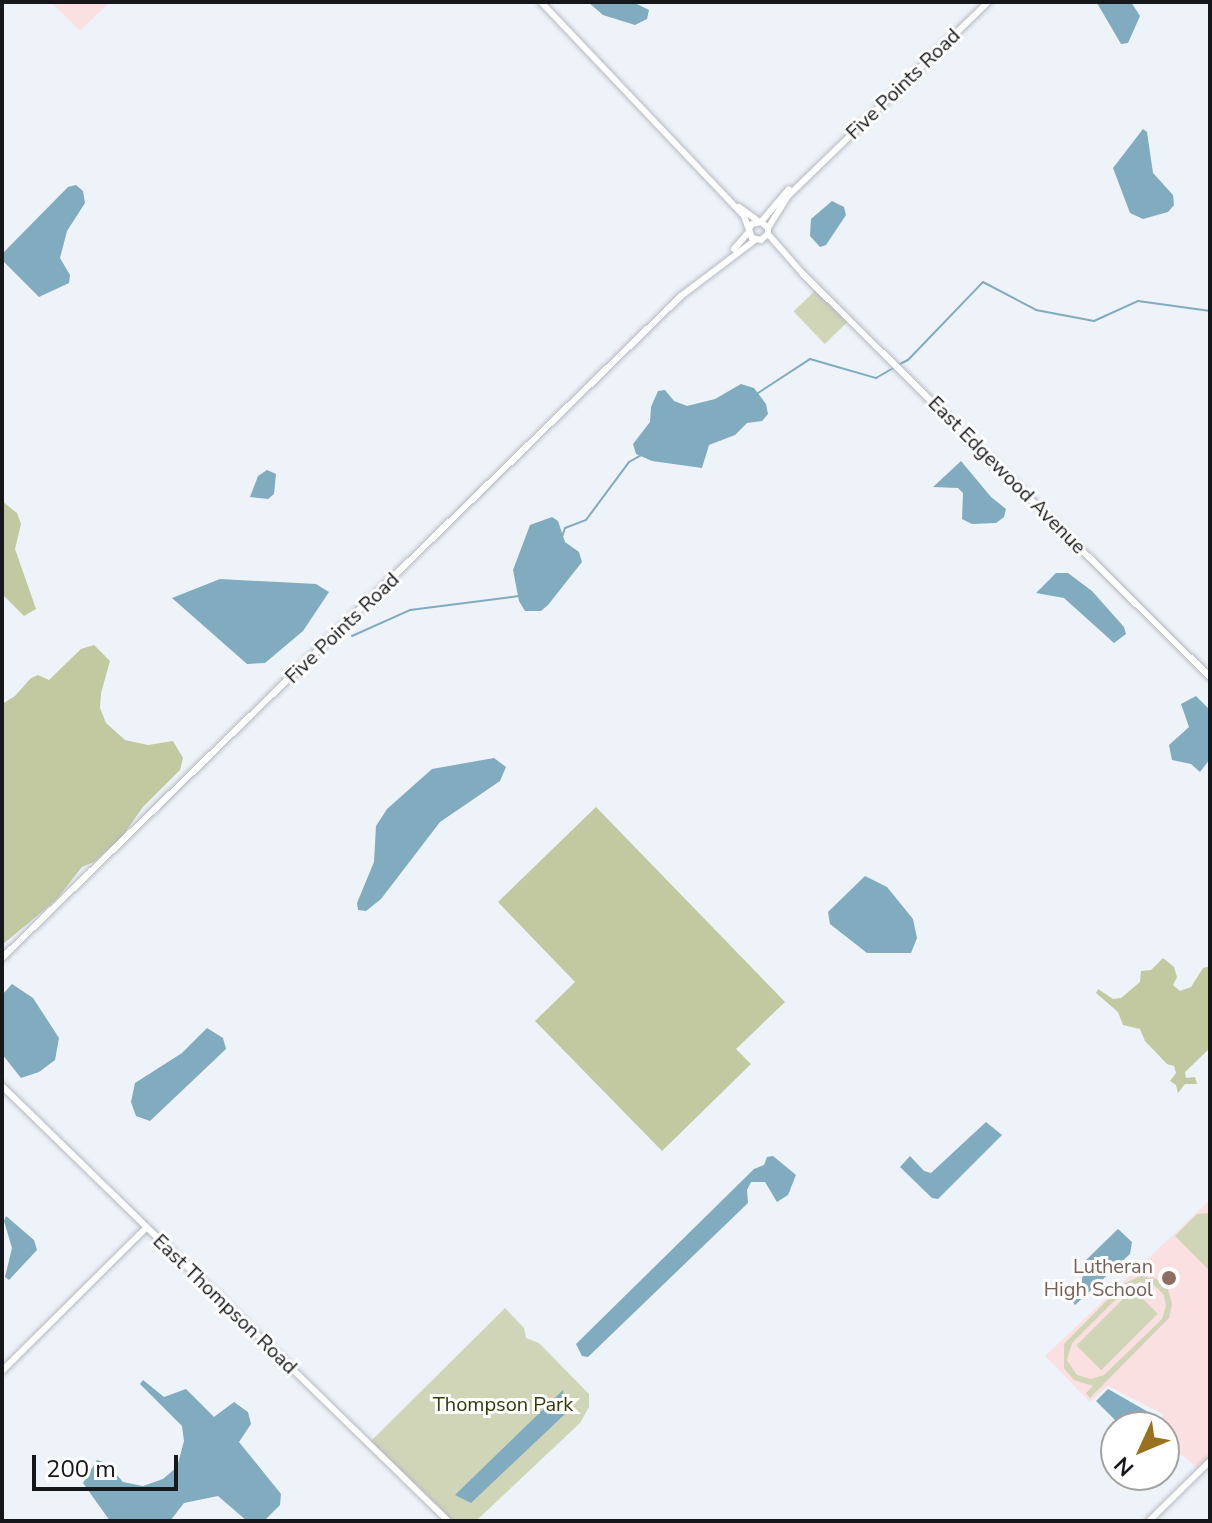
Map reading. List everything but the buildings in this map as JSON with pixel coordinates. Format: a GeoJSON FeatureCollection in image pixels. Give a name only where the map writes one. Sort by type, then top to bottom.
{"type":"FeatureCollection","features":[{"type":"Feature","properties":{"kind":"main road"},"geometry":{"type":"LineString","coordinates":[[541,2],[716,186],[745,218],[749,231]]}},
{"type":"Feature","properties":{"kind":"main road","name":"Five Points Road"},"geometry":{"type":"LineString","coordinates":[[817,166],[988,2]]}},
{"type":"Feature","properties":{"kind":"main road"},"geometry":{"type":"LineString","coordinates":[[681,296],[790,188],[817,166]]}},
{"type":"Feature","properties":{"kind":"main road"},"geometry":{"type":"LineString","coordinates":[[681,296],[768,231],[782,203],[817,166]]}},
{"type":"Feature","properties":{"kind":"main road"},"geometry":{"type":"LineString","coordinates":[[716,186],[760,221]]}},
{"type":"Feature","properties":{"kind":"main road","name":"East Edgewood Avenue"},"geometry":{"type":"LineString","coordinates":[[760,221],[803,274],[1210,677]]}},
{"type":"Feature","properties":{"kind":"main road","name":"East Edgewood Avenue"},"geometry":{"type":"LineString","coordinates":[[749,231],[803,274]]}},
{"type":"Feature","properties":{"kind":"main road","name":"Five Points Road"},"geometry":{"type":"LineString","coordinates":[[2,958],[681,296]]}},
{"type":"Feature","properties":{"kind":"main road","name":"East Thompson Road"},"geometry":{"type":"LineString","coordinates":[[2,1086],[448,1521]]}},
{"type":"Feature","properties":{"kind":"main road"},"geometry":{"type":"LineString","coordinates":[[2,1371],[146,1228]]}},
{"type":"Feature","properties":{"kind":"main road"},"geometry":{"type":"LineString","coordinates":[[1149,1521],[1210,1461]]}},
{"type":"Feature","properties":{"kind":"shaded area"},"geometry":{"type":"Polygon","coordinates":[[[51,2],[110,2],[80,31],[51,2]]]}},
{"type":"Feature","properties":{"kind":"shaded area","name":"Lutheran High School"},"geometry":{"type":"Polygon","coordinates":[[[1210,1200],[1210,1461],[1200,1471],[1180,1455],[1180,1411],[1157,1411],[1108,1386],[1090,1402],[1045,1356],[1210,1200]]]}},
{"type":"Feature","properties":{"kind":"green space"},"geometry":{"type":"Polygon","coordinates":[[[818,288],[849,320],[825,344],[794,312],[818,288]]]}},
{"type":"Feature","properties":{"kind":"green space"},"geometry":{"type":"Polygon","coordinates":[[[2,501],[17,513],[21,524],[15,549],[36,609],[24,616],[2,594],[2,501]]]}},
{"type":"Feature","properties":{"kind":"green space"},"geometry":{"type":"Polygon","coordinates":[[[94,645],[110,661],[100,708],[106,723],[125,740],[148,745],[173,741],[183,758],[180,770],[143,807],[121,838],[94,862],[82,867],[56,900],[2,945],[2,704],[15,696],[31,678],[38,675],[49,680],[81,649],[94,645]]]}},
{"type":"Feature","properties":{"kind":"green space"},"geometry":{"type":"Polygon","coordinates":[[[596,807],[785,1002],[736,1049],[751,1064],[662,1151],[535,1021],[575,982],[498,902],[596,807]]]}},
{"type":"Feature","properties":{"kind":"green space"},"geometry":{"type":"Polygon","coordinates":[[[1163,958],[1174,967],[1177,977],[1173,985],[1180,991],[1191,987],[1203,968],[1210,966],[1210,1048],[1185,1072],[1186,1078],[1195,1077],[1197,1084],[1185,1084],[1178,1093],[1176,1085],[1170,1081],[1176,1073],[1174,1066],[1167,1064],[1145,1041],[1140,1029],[1123,1025],[1118,1012],[1096,993],[1098,989],[1113,999],[1121,998],[1140,982],[1141,971],[1151,970],[1163,958]]]}},
{"type":"Feature","properties":{"kind":"green space"},"geometry":{"type":"Polygon","coordinates":[[[1210,1213],[1210,1271],[1175,1236],[1197,1214],[1210,1213]]]}},
{"type":"Feature","properties":{"kind":"green space"},"geometry":{"type":"Polygon","coordinates":[[[1141,1276],[1156,1279],[1168,1289],[1172,1304],[1169,1318],[1090,1398],[1086,1393],[1093,1386],[1074,1380],[1064,1368],[1064,1344],[1123,1284],[1141,1276]],[[1140,1282],[1127,1288],[1072,1343],[1067,1360],[1077,1375],[1091,1379],[1104,1375],[1162,1319],[1166,1306],[1164,1295],[1154,1285],[1140,1282]]]}},
{"type":"Feature","properties":{"kind":"green space"},"geometry":{"type":"Polygon","coordinates":[[[1133,1289],[1158,1314],[1101,1370],[1076,1346],[1133,1289]]]}},
{"type":"Feature","properties":{"kind":"green space","name":"Thompson Park"},"geometry":{"type":"Polygon","coordinates":[[[505,1308],[524,1328],[526,1338],[539,1343],[589,1394],[589,1407],[580,1423],[476,1521],[448,1521],[369,1443],[505,1308]]]}},
{"type":"Feature","properties":{"kind":"water"},"geometry":{"type":"Polygon","coordinates":[[[588,2],[633,2],[649,10],[647,19],[635,25],[603,15],[588,2]]]}},
{"type":"Feature","properties":{"kind":"water"},"geometry":{"type":"Polygon","coordinates":[[[1131,2],[1140,16],[1128,43],[1121,44],[1097,3],[1131,2]]]}},
{"type":"Feature","properties":{"kind":"water"},"geometry":{"type":"Polygon","coordinates":[[[1143,129],[1147,132],[1153,173],[1173,195],[1174,205],[1168,212],[1143,219],[1130,213],[1113,168],[1143,129]]]}},
{"type":"Feature","properties":{"kind":"water"},"geometry":{"type":"Polygon","coordinates":[[[76,185],[83,191],[85,203],[67,231],[60,258],[70,275],[69,283],[39,297],[3,261],[3,253],[68,187],[76,185]]]}},
{"type":"Feature","properties":{"kind":"water"},"geometry":{"type":"Polygon","coordinates":[[[832,201],[844,207],[846,215],[826,245],[820,247],[810,236],[811,219],[832,201]]]}},
{"type":"Feature","properties":{"kind":"water"},"geometry":{"type":"Polygon","coordinates":[[[741,384],[754,388],[766,404],[768,414],[762,421],[747,423],[735,435],[709,445],[702,468],[652,461],[636,454],[633,444],[650,422],[651,407],[658,391],[665,390],[674,401],[687,406],[715,399],[741,384]]]}},
{"type":"Feature","properties":{"kind":"water"},"geometry":{"type":"Polygon","coordinates":[[[961,461],[991,497],[1006,509],[1004,517],[996,523],[972,524],[962,519],[963,493],[958,488],[933,487],[961,461]]]}},
{"type":"Feature","properties":{"kind":"water"},"geometry":{"type":"Polygon","coordinates":[[[267,470],[276,474],[274,494],[268,499],[250,497],[258,476],[267,470]]]}},
{"type":"Feature","properties":{"kind":"water"},"geometry":{"type":"Polygon","coordinates":[[[552,517],[558,521],[565,542],[579,552],[582,562],[548,605],[541,611],[525,611],[519,601],[513,570],[530,525],[552,517]]]}},
{"type":"Feature","properties":{"kind":"water"},"geometry":{"type":"Polygon","coordinates":[[[1056,573],[1068,573],[1092,591],[1124,627],[1126,634],[1114,643],[1064,598],[1036,593],[1056,573]]]}},
{"type":"Feature","properties":{"kind":"water"},"geometry":{"type":"Polygon","coordinates":[[[220,579],[316,584],[329,592],[303,631],[265,663],[247,664],[172,598],[220,579]]]}},
{"type":"Feature","properties":{"kind":"water"},"geometry":{"type":"Polygon","coordinates":[[[1196,696],[1210,710],[1210,759],[1200,772],[1191,764],[1172,760],[1169,745],[1189,727],[1181,704],[1196,696]]]}},
{"type":"Feature","properties":{"kind":"water"},"geometry":{"type":"Polygon","coordinates":[[[494,758],[506,767],[500,781],[440,822],[381,899],[366,911],[358,910],[357,903],[374,862],[376,826],[387,809],[432,769],[494,758]]]}},
{"type":"Feature","properties":{"kind":"water"},"geometry":{"type":"Polygon","coordinates":[[[865,876],[887,887],[913,919],[917,938],[911,953],[867,953],[830,924],[828,912],[865,876]]]}},
{"type":"Feature","properties":{"kind":"water"},"geometry":{"type":"Polygon","coordinates":[[[12,984],[33,998],[59,1038],[55,1060],[39,1072],[21,1078],[2,1054],[2,995],[12,984]]]}},
{"type":"Feature","properties":{"kind":"water"},"geometry":{"type":"Polygon","coordinates":[[[207,1028],[223,1038],[226,1049],[150,1121],[136,1116],[131,1102],[135,1083],[182,1053],[207,1028]]]}},
{"type":"Feature","properties":{"kind":"water"},"geometry":{"type":"Polygon","coordinates":[[[986,1122],[1002,1135],[938,1199],[932,1198],[900,1167],[910,1156],[924,1171],[931,1173],[986,1122]]]}},
{"type":"Feature","properties":{"kind":"water"},"geometry":{"type":"Polygon","coordinates":[[[773,1156],[796,1175],[788,1195],[777,1202],[765,1182],[751,1182],[747,1190],[748,1203],[588,1357],[582,1356],[576,1344],[754,1169],[764,1165],[767,1157],[773,1156]]]}},
{"type":"Feature","properties":{"kind":"water"},"geometry":{"type":"Polygon","coordinates":[[[6,1216],[34,1240],[37,1250],[9,1280],[5,1277],[12,1248],[4,1221],[6,1216]]]}},
{"type":"Feature","properties":{"kind":"water"},"geometry":{"type":"Polygon","coordinates":[[[1118,1229],[1132,1242],[1130,1254],[1075,1305],[1072,1301],[1081,1284],[1086,1260],[1118,1229]]]}},
{"type":"Feature","properties":{"kind":"water"},"geometry":{"type":"Polygon","coordinates":[[[143,1380],[164,1397],[186,1389],[214,1417],[234,1402],[248,1412],[251,1424],[239,1442],[281,1494],[280,1505],[264,1521],[247,1521],[218,1496],[184,1503],[170,1521],[110,1521],[83,1483],[97,1460],[106,1463],[123,1482],[143,1486],[163,1479],[177,1467],[184,1441],[182,1426],[140,1384],[143,1380]]]}},
{"type":"Feature","properties":{"kind":"water"},"geometry":{"type":"Polygon","coordinates":[[[1108,1389],[1146,1411],[1106,1411],[1096,1401],[1108,1389]]]}},
{"type":"Feature","properties":{"kind":"water"},"geometry":{"type":"Polygon","coordinates":[[[563,1390],[565,1414],[471,1503],[455,1495],[563,1390]]]}},
{"type":"Feature","properties":{"kind":"waterway"},"geometry":{"type":"LineString","coordinates":[[898,365],[908,360],[983,282],[1036,310],[1094,321],[1138,301],[1210,311]]}},
{"type":"Feature","properties":{"kind":"waterway"},"geometry":{"type":"LineString","coordinates":[[755,395],[810,359],[876,378],[893,368]]}},
{"type":"Feature","properties":{"kind":"waterway"},"geometry":{"type":"LineString","coordinates":[[562,537],[565,528],[586,520],[629,462],[640,456]]}},
{"type":"Feature","properties":{"kind":"waterway"},"geometry":{"type":"LineString","coordinates":[[352,636],[410,610],[519,596]]}},
{"type":"Feature","properties":{"kind":"place","name":"Lutheran High School"},"geometry":{"type":"Point","coordinates":[1169,1278]}}]}
